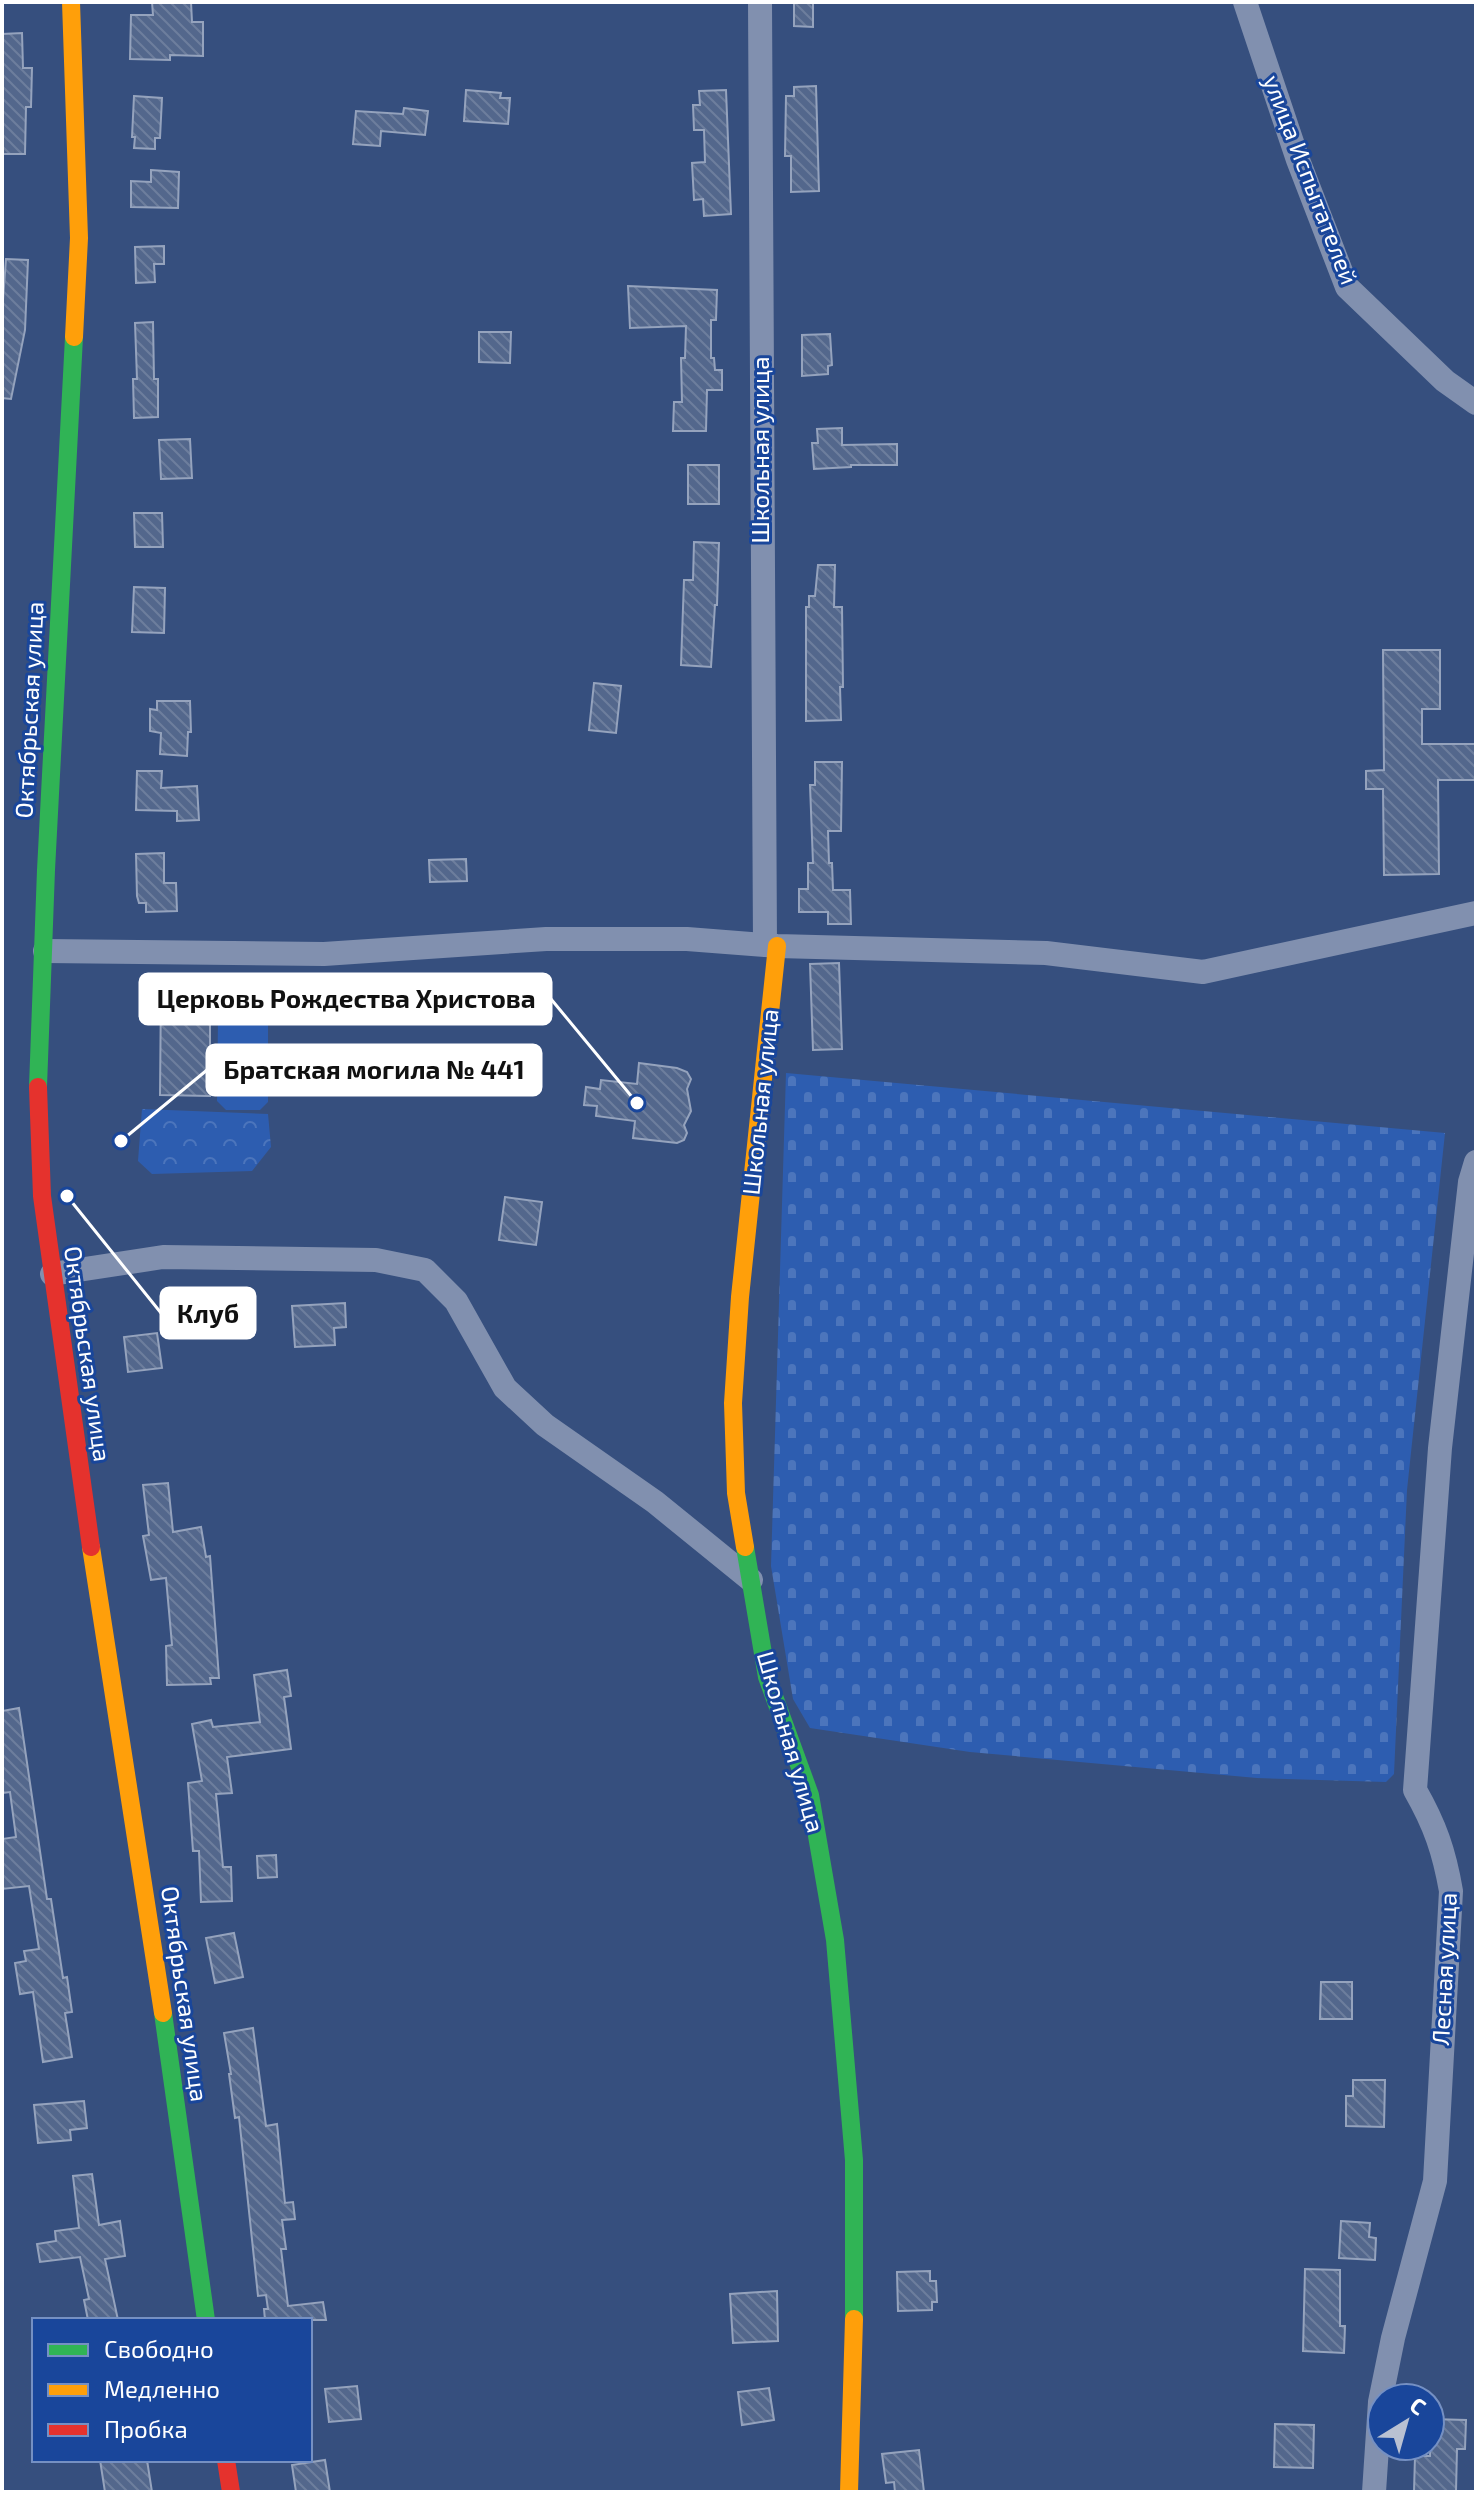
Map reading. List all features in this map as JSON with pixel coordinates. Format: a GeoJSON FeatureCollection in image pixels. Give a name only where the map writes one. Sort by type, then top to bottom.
{"type":"FeatureCollection","features":[{"type":"Feature","properties":{"kind":"street","name":"Октябрьская улица"},"geometry":{"type":"LineString","coordinates":[[71,2],[79,238],[38,1073],[42,1196],[83,1495],[158,1978],[206,2318]]}},
{"type":"Feature","properties":{"kind":"street","name":"Школьная улица"},"geometry":{"type":"LineString","coordinates":[[760,2],[771,946],[733,1403],[736,1493],[767,1677],[810,1795],[835,1940],[854,2174],[856,2259],[849,2492]]}},
{"type":"Feature","properties":{"kind":"street","name":"улица Испытателей"},"geometry":{"type":"LineString","coordinates":[[1245,2],[1298,160],[1347,287],[1445,381],[1476,403]]}},
{"type":"Feature","properties":{"kind":"street"},"geometry":{"type":"LineString","coordinates":[[45,951],[324,954],[546,939],[687,939],[771,946],[1046,953],[1203,972],[1476,913]]}},
{"type":"Feature","properties":{"kind":"street","name":"Лесная улица"},"geometry":{"type":"LineString","coordinates":[[1374,2492],[1380,2402],[1390,2351],[1435,2181],[1451,1891],[1444,1853],[1433,1821],[1415,1790],[1440,1448],[1470,1182],[1476,1162]]}},
{"type":"Feature","properties":{"kind":"street"},"geometry":{"type":"LineString","coordinates":[[52,1274],[163,1257],[376,1260],[425,1270],[456,1301],[505,1388],[545,1425],[655,1502],[751,1580]]}},
{"type":"Feature","properties":{"kind":"street"},"geometry":{"type":"LineString","coordinates":[[226,2462],[231,2492]]}},
{"type":"Feature","properties":{"kind":"green space"},"geometry":{"type":"Polygon","coordinates":[[[224,1012],[261,1012],[268,1018],[268,1102],[260,1110],[226,1110],[217,1101],[218,1019],[224,1012]]]}},
{"type":"Feature","properties":{"kind":"green space"},"geometry":{"type":"Polygon","coordinates":[[[786,1073],[1445,1133],[1407,1490],[1394,1774],[1386,1782],[1257,1778],[970,1752],[810,1728],[793,1699],[771,1566],[786,1073]]]}},
{"type":"Feature","properties":{"kind":"green space"},"geometry":{"type":"Polygon","coordinates":[[[142,1109],[268,1114],[271,1147],[252,1171],[152,1174],[138,1161],[142,1109]]]}},
{"type":"Feature","properties":{"kind":"building"},"geometry":{"type":"Polygon","coordinates":[[[152,2],[191,2],[192,22],[203,22],[203,56],[170,55],[170,60],[130,59],[131,15],[153,15],[152,2]]]}},
{"type":"Feature","properties":{"kind":"building"},"geometry":{"type":"Polygon","coordinates":[[[794,2],[813,2],[813,27],[794,26],[794,2]]]}},
{"type":"Feature","properties":{"kind":"building"},"geometry":{"type":"Polygon","coordinates":[[[22,33],[23,68],[32,68],[31,107],[26,107],[25,154],[2,154],[2,34],[22,33]]]}},
{"type":"Feature","properties":{"kind":"building"},"geometry":{"type":"Polygon","coordinates":[[[816,86],[819,191],[791,192],[791,156],[785,156],[786,96],[794,96],[794,87],[816,86]]]}},
{"type":"Feature","properties":{"kind":"building"},"geometry":{"type":"Polygon","coordinates":[[[466,90],[501,93],[500,98],[510,98],[508,124],[464,121],[466,90]]]}},
{"type":"Feature","properties":{"kind":"building"},"geometry":{"type":"Polygon","coordinates":[[[726,90],[731,214],[704,216],[703,199],[694,200],[692,163],[705,162],[704,130],[694,130],[693,105],[700,105],[699,91],[726,90]]]}},
{"type":"Feature","properties":{"kind":"building"},"geometry":{"type":"Polygon","coordinates":[[[134,96],[162,98],[160,138],[155,138],[155,149],[134,148],[134,96]]]}},
{"type":"Feature","properties":{"kind":"building"},"geometry":{"type":"Polygon","coordinates":[[[404,108],[428,111],[425,135],[381,131],[380,146],[353,144],[356,111],[403,114],[404,108]]]}},
{"type":"Feature","properties":{"kind":"building"},"geometry":{"type":"Polygon","coordinates":[[[151,170],[179,172],[178,208],[131,207],[131,181],[151,182],[151,170]]]}},
{"type":"Feature","properties":{"kind":"building"},"geometry":{"type":"Polygon","coordinates":[[[164,246],[164,264],[154,264],[155,282],[136,283],[135,247],[164,246]]]}},
{"type":"Feature","properties":{"kind":"building"},"geometry":{"type":"Polygon","coordinates":[[[6,259],[28,260],[25,330],[11,399],[2,398],[2,313],[6,259]]]}},
{"type":"Feature","properties":{"kind":"building"},"geometry":{"type":"Polygon","coordinates":[[[628,286],[717,290],[716,320],[711,320],[711,358],[714,358],[715,370],[722,370],[722,390],[707,390],[706,431],[673,431],[674,402],[682,402],[681,358],[685,358],[686,326],[630,328],[628,286]]]}},
{"type":"Feature","properties":{"kind":"building"},"geometry":{"type":"Polygon","coordinates":[[[153,322],[158,417],[134,418],[133,379],[137,379],[135,323],[153,322]]]}},
{"type":"Feature","properties":{"kind":"building"},"geometry":{"type":"Polygon","coordinates":[[[479,332],[511,332],[510,363],[479,362],[479,332]]]}},
{"type":"Feature","properties":{"kind":"building"},"geometry":{"type":"Polygon","coordinates":[[[830,334],[832,365],[828,366],[828,374],[802,376],[802,335],[830,334]]]}},
{"type":"Feature","properties":{"kind":"building"},"geometry":{"type":"Polygon","coordinates":[[[842,428],[842,445],[897,444],[897,465],[814,469],[812,443],[818,443],[817,429],[842,428]]]}},
{"type":"Feature","properties":{"kind":"building"},"geometry":{"type":"Polygon","coordinates":[[[190,439],[192,478],[161,479],[159,440],[190,439]]]}},
{"type":"Feature","properties":{"kind":"building"},"geometry":{"type":"Polygon","coordinates":[[[688,465],[719,465],[719,504],[688,504],[688,465]]]}},
{"type":"Feature","properties":{"kind":"building"},"geometry":{"type":"Polygon","coordinates":[[[134,513],[162,513],[163,547],[135,547],[134,513]]]}},
{"type":"Feature","properties":{"kind":"building"},"geometry":{"type":"Polygon","coordinates":[[[694,542],[719,543],[711,667],[681,665],[684,580],[693,580],[694,542]]]}},
{"type":"Feature","properties":{"kind":"building"},"geometry":{"type":"Polygon","coordinates":[[[818,565],[835,565],[834,607],[842,607],[841,720],[806,721],[806,607],[809,607],[809,596],[815,596],[818,565]]]}},
{"type":"Feature","properties":{"kind":"building"},"geometry":{"type":"Polygon","coordinates":[[[134,587],[165,588],[164,633],[132,632],[134,587]]]}},
{"type":"Feature","properties":{"kind":"building"},"geometry":{"type":"Polygon","coordinates":[[[1383,650],[1440,650],[1440,709],[1422,709],[1422,744],[1476,744],[1476,780],[1438,780],[1439,874],[1384,875],[1383,789],[1366,789],[1366,771],[1384,770],[1383,650]]]}},
{"type":"Feature","properties":{"kind":"building"},"geometry":{"type":"Polygon","coordinates":[[[594,683],[621,686],[616,733],[589,730],[594,683]]]}},
{"type":"Feature","properties":{"kind":"building"},"geometry":{"type":"Polygon","coordinates":[[[157,701],[190,701],[191,732],[188,732],[187,756],[160,754],[161,733],[150,731],[150,709],[157,710],[157,701]]]}},
{"type":"Feature","properties":{"kind":"building"},"geometry":{"type":"Polygon","coordinates":[[[815,762],[842,762],[841,831],[828,831],[829,863],[832,863],[833,890],[850,890],[851,924],[828,924],[828,912],[799,912],[799,889],[808,889],[808,863],[813,863],[810,785],[815,785],[815,762]]]}},
{"type":"Feature","properties":{"kind":"building"},"geometry":{"type":"Polygon","coordinates":[[[137,771],[162,771],[161,788],[197,786],[199,820],[177,821],[177,811],[136,810],[137,771]]]}},
{"type":"Feature","properties":{"kind":"building"},"geometry":{"type":"Polygon","coordinates":[[[164,853],[164,883],[176,883],[177,911],[146,912],[146,903],[139,903],[137,896],[136,854],[164,853]]]}},
{"type":"Feature","properties":{"kind":"building"},"geometry":{"type":"Polygon","coordinates":[[[466,859],[467,881],[430,882],[429,860],[466,859]]]}},
{"type":"Feature","properties":{"kind":"building"},"geometry":{"type":"Polygon","coordinates":[[[839,963],[842,1049],[813,1050],[810,964],[839,963]]]}},
{"type":"Feature","properties":{"kind":"building"},"geometry":{"type":"Polygon","coordinates":[[[161,986],[210,987],[210,1096],[160,1095],[161,986]]]}},
{"type":"Feature","properties":{"kind":"building"},"geometry":{"type":"Polygon","coordinates":[[[639,1063],[687,1072],[691,1079],[687,1089],[691,1111],[684,1125],[687,1133],[684,1140],[677,1143],[633,1138],[635,1121],[596,1116],[597,1106],[584,1105],[586,1087],[600,1089],[601,1080],[637,1084],[639,1063]]]}},
{"type":"Feature","properties":{"kind":"building"},"geometry":{"type":"Polygon","coordinates":[[[505,1197],[542,1202],[536,1245],[499,1240],[505,1197]]]}},
{"type":"Feature","properties":{"kind":"building"},"geometry":{"type":"Polygon","coordinates":[[[345,1303],[346,1327],[334,1328],[335,1345],[295,1347],[292,1306],[345,1303]]]}},
{"type":"Feature","properties":{"kind":"building"},"geometry":{"type":"Polygon","coordinates":[[[157,1333],[162,1368],[128,1372],[124,1337],[157,1333]]]}},
{"type":"Feature","properties":{"kind":"building"},"geometry":{"type":"Polygon","coordinates":[[[168,1483],[173,1532],[201,1527],[206,1557],[210,1556],[219,1678],[210,1678],[211,1684],[167,1685],[166,1646],[172,1645],[166,1578],[151,1580],[143,1536],[149,1535],[143,1485],[168,1483]]]}},
{"type":"Feature","properties":{"kind":"building"},"geometry":{"type":"Polygon","coordinates":[[[287,1670],[291,1696],[284,1697],[291,1749],[227,1757],[232,1793],[216,1794],[223,1867],[231,1867],[232,1901],[201,1902],[199,1851],[193,1851],[188,1783],[202,1781],[192,1724],[211,1720],[213,1727],[260,1722],[254,1675],[287,1670]]]}},
{"type":"Feature","properties":{"kind":"building"},"geometry":{"type":"Polygon","coordinates":[[[19,1708],[47,1899],[51,1899],[63,1978],[67,1977],[72,2012],[65,2013],[72,2057],[43,2062],[33,1992],[20,1994],[15,1963],[26,1961],[24,1951],[39,1949],[29,1886],[2,1889],[2,1839],[16,1837],[10,1792],[2,1793],[2,1711],[19,1708]]]}},
{"type":"Feature","properties":{"kind":"building"},"geometry":{"type":"Polygon","coordinates":[[[276,1855],[277,1877],[258,1878],[257,1856],[276,1855]]]}},
{"type":"Feature","properties":{"kind":"building"},"geometry":{"type":"Polygon","coordinates":[[[234,1933],[243,1977],[215,1983],[206,1938],[234,1933]]]}},
{"type":"Feature","properties":{"kind":"building"},"geometry":{"type":"Polygon","coordinates":[[[1321,1982],[1352,1982],[1352,2019],[1320,2019],[1321,1982]]]}},
{"type":"Feature","properties":{"kind":"building"},"geometry":{"type":"Polygon","coordinates":[[[253,2028],[266,2126],[277,2124],[285,2203],[293,2202],[295,2219],[282,2220],[286,2249],[281,2249],[288,2306],[323,2302],[326,2320],[265,2318],[264,2309],[268,2309],[266,2295],[258,2296],[239,2117],[235,2118],[224,2033],[253,2028]]]}},
{"type":"Feature","properties":{"kind":"building"},"geometry":{"type":"Polygon","coordinates":[[[1353,2080],[1385,2080],[1384,2127],[1346,2126],[1346,2096],[1353,2096],[1353,2080]]]}},
{"type":"Feature","properties":{"kind":"building"},"geometry":{"type":"Polygon","coordinates":[[[84,2101],[87,2128],[70,2130],[71,2140],[38,2143],[34,2105],[84,2101]]]}},
{"type":"Feature","properties":{"kind":"building"},"geometry":{"type":"Polygon","coordinates":[[[92,2174],[99,2225],[120,2221],[125,2256],[105,2259],[118,2318],[88,2318],[84,2300],[89,2299],[80,2257],[40,2262],[37,2244],[56,2241],[55,2231],[79,2228],[73,2176],[92,2174]]]}},
{"type":"Feature","properties":{"kind":"building"},"geometry":{"type":"Polygon","coordinates":[[[1341,2221],[1370,2223],[1369,2237],[1376,2238],[1375,2260],[1339,2258],[1341,2221]]]}},
{"type":"Feature","properties":{"kind":"building"},"geometry":{"type":"Polygon","coordinates":[[[1305,2269],[1340,2270],[1340,2326],[1345,2326],[1344,2353],[1303,2351],[1305,2269]]]}},
{"type":"Feature","properties":{"kind":"building"},"geometry":{"type":"Polygon","coordinates":[[[930,2271],[930,2281],[936,2281],[937,2302],[932,2302],[932,2310],[898,2311],[897,2272],[930,2271]]]}},
{"type":"Feature","properties":{"kind":"building"},"geometry":{"type":"Polygon","coordinates":[[[777,2291],[778,2341],[733,2343],[730,2294],[777,2291]]]}},
{"type":"Feature","properties":{"kind":"building"},"geometry":{"type":"Polygon","coordinates":[[[357,2386],[361,2419],[329,2422],[325,2389],[357,2386]]]}},
{"type":"Feature","properties":{"kind":"building"},"geometry":{"type":"Polygon","coordinates":[[[769,2388],[774,2420],[742,2425],[738,2392],[769,2388]]]}},
{"type":"Feature","properties":{"kind":"building"},"geometry":{"type":"Polygon","coordinates":[[[1446,2419],[1466,2420],[1465,2449],[1457,2449],[1456,2492],[1414,2492],[1415,2462],[1446,2462],[1446,2419]]]}},
{"type":"Feature","properties":{"kind":"building"},"geometry":{"type":"Polygon","coordinates":[[[1275,2424],[1314,2425],[1313,2468],[1274,2467],[1275,2424]]]}},
{"type":"Feature","properties":{"kind":"building"},"geometry":{"type":"Polygon","coordinates":[[[919,2450],[924,2492],[895,2492],[894,2482],[886,2483],[882,2454],[919,2450]]]}},
{"type":"Feature","properties":{"kind":"building"},"geometry":{"type":"Polygon","coordinates":[[[325,2460],[330,2492],[296,2492],[292,2465],[325,2460]]]}},
{"type":"Feature","properties":{"kind":"building"},"geometry":{"type":"Polygon","coordinates":[[[100,2462],[147,2462],[152,2492],[105,2492],[100,2462]]]}},
{"type":"Feature","properties":{"kind":"traffic: fast"},"geometry":{"type":"LineString","coordinates":[[38,1087],[46,870],[74,337]]}},
{"type":"Feature","properties":{"kind":"traffic: fast"},"geometry":{"type":"LineString","coordinates":[[745,1547],[767,1677],[810,1795],[835,1940],[854,2160],[854,2319]]}},
{"type":"Feature","properties":{"kind":"traffic: fast"},"geometry":{"type":"LineString","coordinates":[[163,2013],[206,2318]]}},
{"type":"Feature","properties":{"kind":"traffic: slow"},"geometry":{"type":"LineString","coordinates":[[71,2],[79,238],[74,337]]}},
{"type":"Feature","properties":{"kind":"traffic: slow"},"geometry":{"type":"LineString","coordinates":[[745,1547],[736,1493],[733,1403],[740,1297],[777,946]]}},
{"type":"Feature","properties":{"kind":"traffic: slow"},"geometry":{"type":"LineString","coordinates":[[91,1547],[163,2013]]}},
{"type":"Feature","properties":{"kind":"traffic: slow"},"geometry":{"type":"LineString","coordinates":[[849,2492],[854,2319]]}},
{"type":"Feature","properties":{"kind":"traffic: jam"},"geometry":{"type":"LineString","coordinates":[[38,1087],[42,1196],[91,1547]]}},
{"type":"Feature","properties":{"kind":"traffic: jam"},"geometry":{"type":"LineString","coordinates":[[226,2462],[231,2492]]}},
{"type":"Feature","properties":{"kind":"place","name":"Церковь Рождества Христова"},"geometry":{"type":"Point","coordinates":[637,1103]}},
{"type":"Feature","properties":{"kind":"place","name":"Братская могила № 441"},"geometry":{"type":"Point","coordinates":[121,1141]}},
{"type":"Feature","properties":{"kind":"place","name":"Клуб"},"geometry":{"type":"Point","coordinates":[67,1196]}}]}
